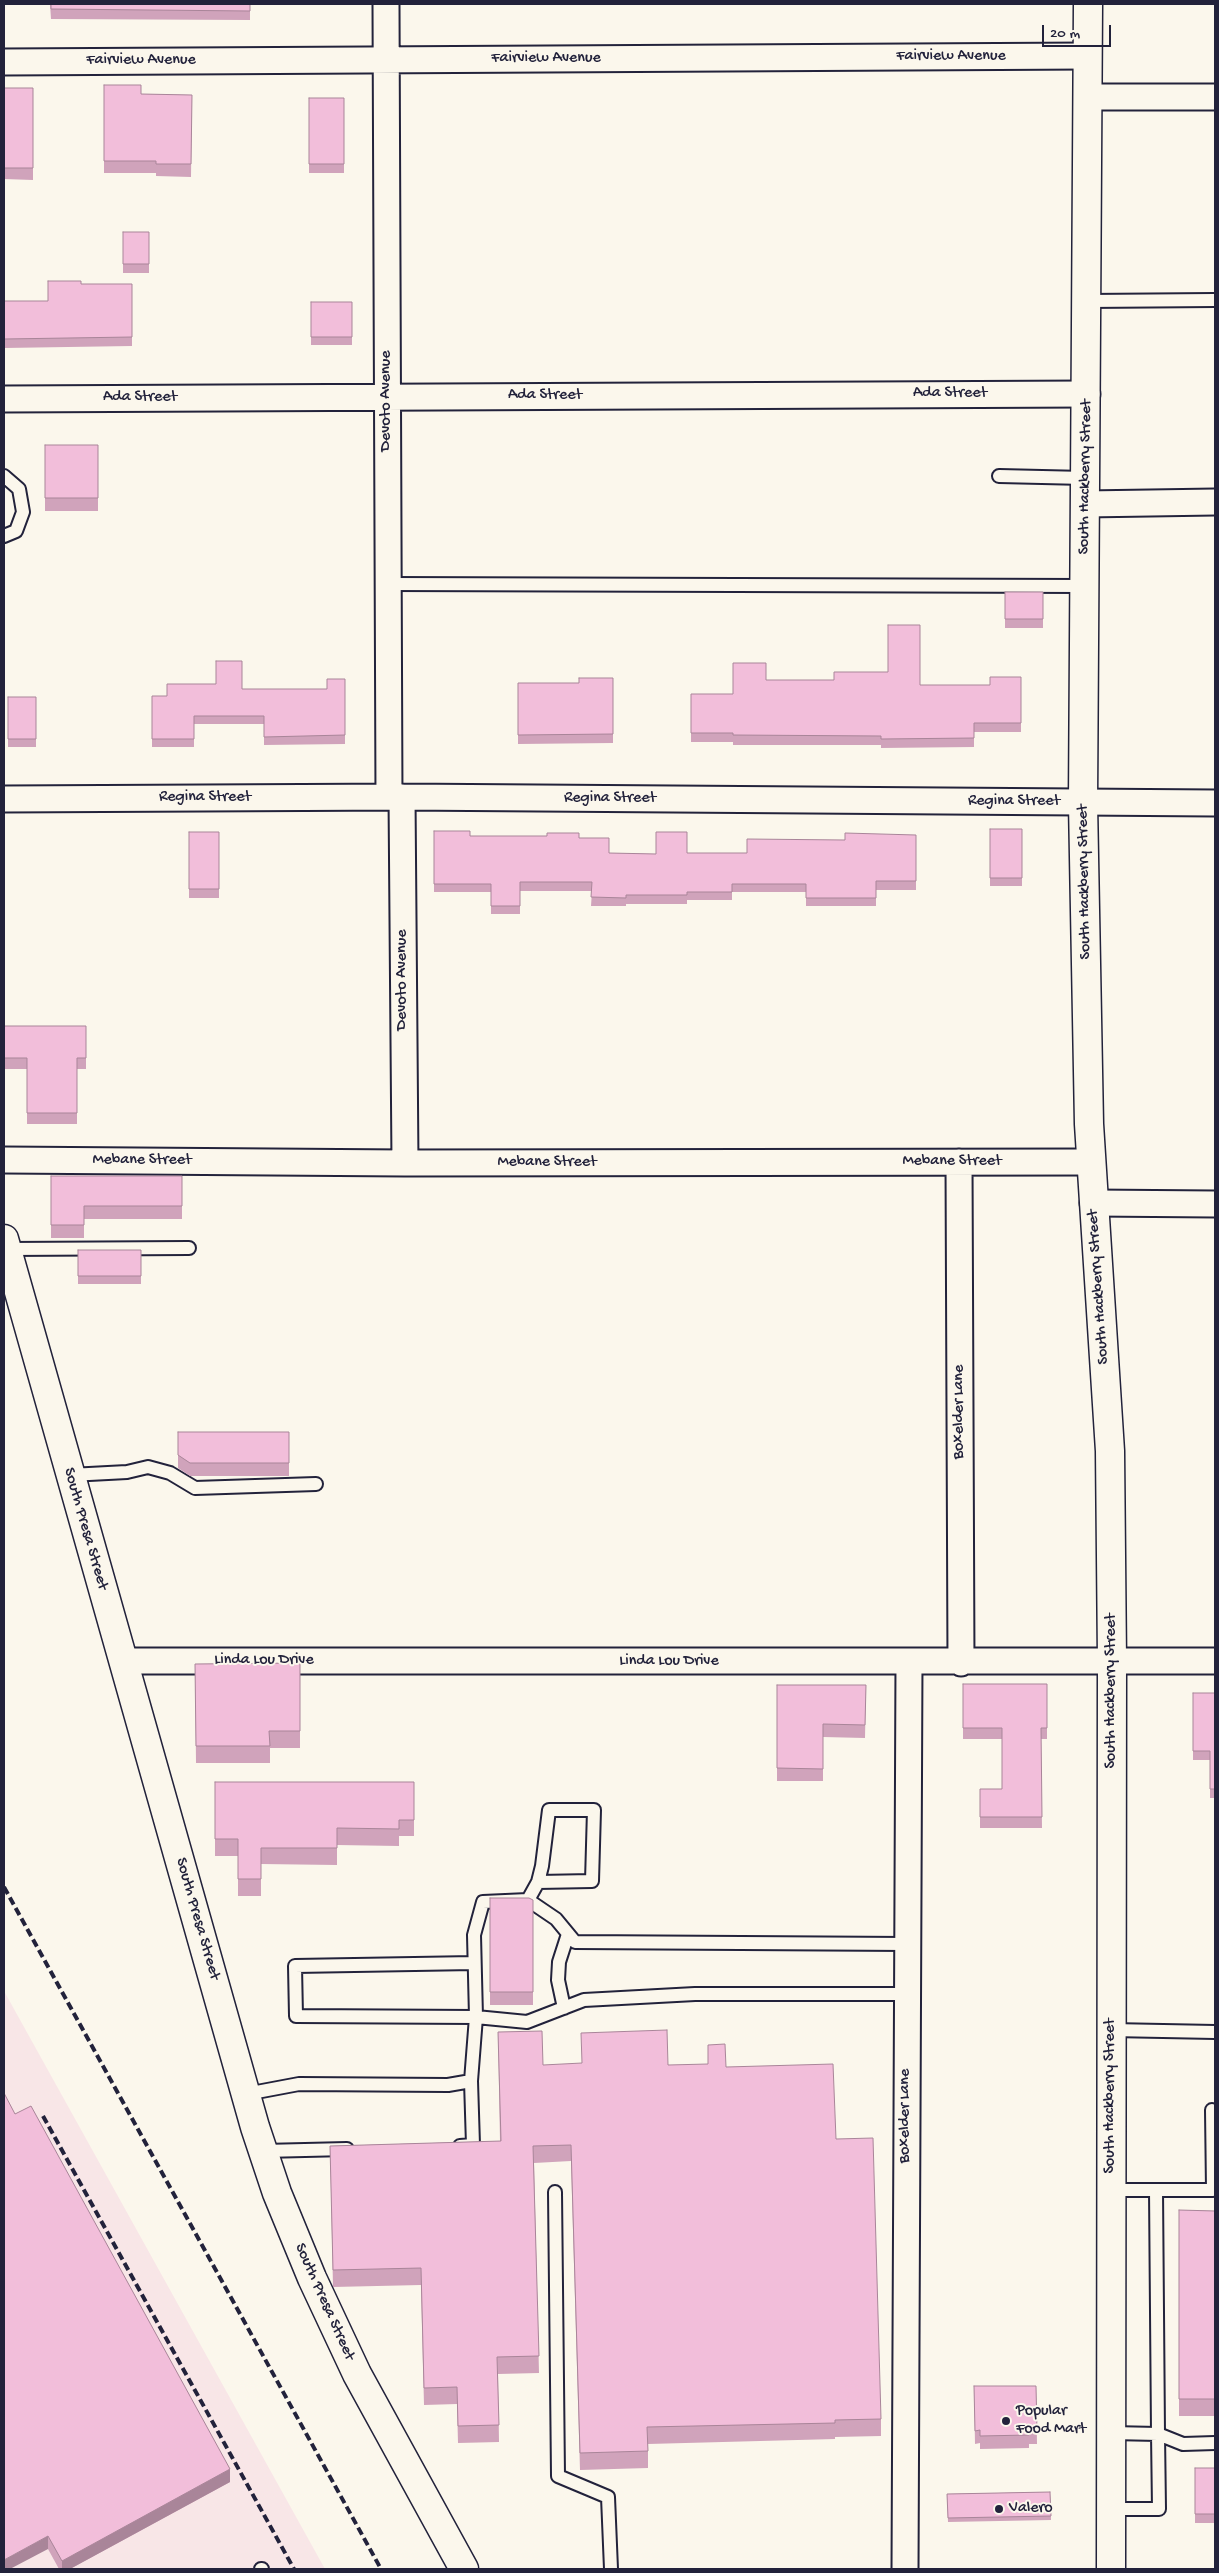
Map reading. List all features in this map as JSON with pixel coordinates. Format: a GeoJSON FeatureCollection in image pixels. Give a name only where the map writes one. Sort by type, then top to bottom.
{"type":"FeatureCollection","features":[{"type":"Feature","properties":{"kind":"main road","name":"South Hackberry Street"},"geometry":{"type":"LineString","coordinates":[[1088,4],[1084,803],[1090,1162],[1110,1451],[1112,1661],[1111,2569]]}},
{"type":"Feature","properties":{"kind":"main road","name":"South Presa Street"},"geometry":{"type":"LineString","coordinates":[[5,1244],[246,2094],[277,2193],[308,2270],[357,2374],[464,2569]]}},
{"type":"Feature","properties":{"kind":"street","name":"Devoto Avenue"},"geometry":{"type":"LineString","coordinates":[[386,4],[388,584],[396,797],[405,1163]]}},
{"type":"Feature","properties":{"kind":"street","name":"Fairview Avenue"},"geometry":{"type":"LineString","coordinates":[[4,62],[1088,56]]}},
{"type":"Feature","properties":{"kind":"street"},"geometry":{"type":"LineString","coordinates":[[1088,97],[1215,97]]}},
{"type":"Feature","properties":{"kind":"street","name":"Ada Street"},"geometry":{"type":"LineString","coordinates":[[4,399],[1087,394]]}},
{"type":"Feature","properties":{"kind":"street"},"geometry":{"type":"LineString","coordinates":[[1085,491],[1215,502]]}},
{"type":"Feature","properties":{"kind":"street","name":"Regina Street"},"geometry":{"type":"LineString","coordinates":[[4,799],[396,797],[1215,803]]}},
{"type":"Feature","properties":{"kind":"street","name":"Mebane Street"},"geometry":{"type":"LineString","coordinates":[[4,1160],[405,1163],[1090,1162]]}},
{"type":"Feature","properties":{"kind":"street","name":"Boxelder Lane"},"geometry":{"type":"LineString","coordinates":[[959,1162],[961,1662]]}},
{"type":"Feature","properties":{"kind":"street"},"geometry":{"type":"LineString","coordinates":[[1093,1203],[1215,1204]]}},
{"type":"Feature","properties":{"kind":"street","name":"Linda Lou Drive"},"geometry":{"type":"LineString","coordinates":[[123,1661],[1215,1661]]}},
{"type":"Feature","properties":{"kind":"street","name":"Boxelder Lane"},"geometry":{"type":"LineString","coordinates":[[905,2569],[909,1662]]}},
{"type":"Feature","properties":{"kind":"lane"},"geometry":{"type":"LineString","coordinates":[[1087,301],[1215,300]]}},
{"type":"Feature","properties":{"kind":"lane"},"geometry":{"type":"LineString","coordinates":[[4,476],[19,489],[24,512],[16,531],[4,536]]}},
{"type":"Feature","properties":{"kind":"lane"},"geometry":{"type":"LineString","coordinates":[[999,476],[1085,491]]}},
{"type":"Feature","properties":{"kind":"lane"},"geometry":{"type":"LineString","coordinates":[[388,584],[1084,586]]}},
{"type":"Feature","properties":{"kind":"lane"},"geometry":{"type":"LineString","coordinates":[[5,1244],[189,1248]]}},
{"type":"Feature","properties":{"kind":"lane"},"geometry":{"type":"LineString","coordinates":[[70,1475],[127,1472],[148,1468],[170,1473],[195,1488],[316,1484]]}},
{"type":"Feature","properties":{"kind":"lane"},"geometry":{"type":"LineString","coordinates":[[528,1900],[538,1882],[549,1810],[594,1810],[592,1881],[538,1882]]}},
{"type":"Feature","properties":{"kind":"lane"},"geometry":{"type":"LineString","coordinates":[[444,2146],[473,2145],[471,2082],[476,2017],[474,1935],[483,1902],[528,1900],[556,1919],[574,1942],[907,1944]]}},
{"type":"Feature","properties":{"kind":"lane"},"geometry":{"type":"LineString","coordinates":[[564,2008],[558,1980],[559,1962],[568,1934]]}},
{"type":"Feature","properties":{"kind":"lane"},"geometry":{"type":"LineString","coordinates":[[474,1963],[294,1966],[296,2016],[476,2017],[527,2022],[584,2000],[695,1994],[907,1994]]}},
{"type":"Feature","properties":{"kind":"lane"},"geometry":{"type":"LineString","coordinates":[[1111,2030],[1215,2032]]}},
{"type":"Feature","properties":{"kind":"lane"},"geometry":{"type":"LineString","coordinates":[[246,2094],[300,2084],[448,2085],[471,2082]]}},
{"type":"Feature","properties":{"kind":"lane"},"geometry":{"type":"LineString","coordinates":[[1111,2190],[1213,2190],[1212,2110]]}},
{"type":"Feature","properties":{"kind":"lane"},"geometry":{"type":"LineString","coordinates":[[263,2151],[358,2149]]}},
{"type":"Feature","properties":{"kind":"lane"},"geometry":{"type":"LineString","coordinates":[[1111,2509],[1160,2509],[1156,2190]]}},
{"type":"Feature","properties":{"kind":"lane"},"geometry":{"type":"LineString","coordinates":[[555,2192],[558,2476],[608,2497],[611,2569]]}},
{"type":"Feature","properties":{"kind":"lane"},"geometry":{"type":"LineString","coordinates":[[1111,2433],[1158,2434],[1183,2444],[1215,2443]]}},
{"type":"Feature","properties":{"kind":"shaded area"},"geometry":{"type":"Polygon","coordinates":[[[4,1991],[325,2569],[4,2569],[4,1991]]]}},
{"type":"Feature","properties":{"kind":"building"},"geometry":{"type":"Polygon","coordinates":[[[51,4],[250,4],[250,11],[51,9],[51,4]]]}},
{"type":"Feature","properties":{"kind":"building"},"geometry":{"type":"Polygon","coordinates":[[[104,85],[141,85],[141,94],[192,95],[191,164],[156,164],[156,161],[104,161],[104,85]]]}},
{"type":"Feature","properties":{"kind":"building"},"geometry":{"type":"Polygon","coordinates":[[[4,88],[33,88],[33,168],[4,168],[4,88]]]}},
{"type":"Feature","properties":{"kind":"building"},"geometry":{"type":"Polygon","coordinates":[[[309,98],[344,98],[344,164],[309,164],[309,98]]]}},
{"type":"Feature","properties":{"kind":"building"},"geometry":{"type":"Polygon","coordinates":[[[123,232],[149,232],[149,264],[123,264],[123,232]]]}},
{"type":"Feature","properties":{"kind":"building"},"geometry":{"type":"Polygon","coordinates":[[[48,281],[81,281],[81,284],[132,284],[132,337],[4,339],[4,301],[48,301],[48,281]]]}},
{"type":"Feature","properties":{"kind":"building"},"geometry":{"type":"Polygon","coordinates":[[[311,302],[352,302],[352,337],[311,337],[311,302]]]}},
{"type":"Feature","properties":{"kind":"building"},"geometry":{"type":"Polygon","coordinates":[[[45,445],[98,445],[98,498],[45,498],[45,445]]]}},
{"type":"Feature","properties":{"kind":"building"},"geometry":{"type":"Polygon","coordinates":[[[1005,592],[1043,592],[1043,619],[1005,619],[1005,592]]]}},
{"type":"Feature","properties":{"kind":"building"},"geometry":{"type":"Polygon","coordinates":[[[888,625],[920,625],[920,685],[990,685],[990,677],[1021,677],[1021,723],[974,723],[974,738],[881,739],[881,736],[691,733],[691,694],[733,694],[733,663],[766,663],[766,680],[834,680],[834,672],[888,672],[888,625]]]}},
{"type":"Feature","properties":{"kind":"building"},"geometry":{"type":"Polygon","coordinates":[[[216,661],[242,661],[242,689],[327,689],[327,679],[345,679],[345,735],[264,737],[264,716],[194,716],[194,739],[152,739],[152,696],[167,696],[167,684],[216,684],[216,661]]]}},
{"type":"Feature","properties":{"kind":"building"},"geometry":{"type":"Polygon","coordinates":[[[579,678],[613,678],[613,734],[518,735],[518,683],[579,683],[579,678]]]}},
{"type":"Feature","properties":{"kind":"building"},"geometry":{"type":"Polygon","coordinates":[[[8,697],[36,697],[36,739],[8,739],[8,697]]]}},
{"type":"Feature","properties":{"kind":"building"},"geometry":{"type":"Polygon","coordinates":[[[990,829],[1022,829],[1022,878],[990,878],[990,829]]]}},
{"type":"Feature","properties":{"kind":"building"},"geometry":{"type":"Polygon","coordinates":[[[434,831],[470,831],[470,836],[547,836],[547,833],[579,833],[579,838],[609,838],[609,853],[656,854],[656,832],[687,832],[687,853],[747,853],[747,839],[845,840],[845,833],[916,835],[916,881],[876,881],[876,898],[806,898],[806,884],[732,884],[732,892],[687,892],[687,895],[626,895],[626,898],[591,897],[592,882],[520,882],[520,906],[491,906],[491,884],[434,884],[434,831]]]}},
{"type":"Feature","properties":{"kind":"building"},"geometry":{"type":"Polygon","coordinates":[[[189,832],[219,832],[219,889],[189,889],[189,832]]]}},
{"type":"Feature","properties":{"kind":"building"},"geometry":{"type":"Polygon","coordinates":[[[4,1026],[86,1026],[86,1058],[77,1058],[77,1113],[27,1113],[27,1058],[4,1058],[4,1026]]]}},
{"type":"Feature","properties":{"kind":"building"},"geometry":{"type":"Polygon","coordinates":[[[51,1176],[182,1176],[182,1206],[84,1206],[84,1225],[51,1225],[51,1176]]]}},
{"type":"Feature","properties":{"kind":"building"},"geometry":{"type":"Polygon","coordinates":[[[78,1250],[141,1250],[141,1276],[78,1276],[78,1250]]]}},
{"type":"Feature","properties":{"kind":"building"},"geometry":{"type":"Polygon","coordinates":[[[178,1432],[289,1432],[289,1463],[190,1463],[178,1455],[178,1432]]]}},
{"type":"Feature","properties":{"kind":"building"},"geometry":{"type":"Polygon","coordinates":[[[300,1663],[300,1731],[269,1731],[270,1746],[196,1746],[195,1664],[300,1663]]]}},
{"type":"Feature","properties":{"kind":"building"},"geometry":{"type":"Polygon","coordinates":[[[963,1684],[1047,1684],[1047,1728],[1041,1728],[1042,1817],[980,1817],[980,1789],[1002,1789],[1002,1728],[963,1728],[963,1684]]]}},
{"type":"Feature","properties":{"kind":"building"},"geometry":{"type":"Polygon","coordinates":[[[777,1685],[866,1685],[865,1725],[823,1724],[823,1769],[777,1768],[777,1685]]]}},
{"type":"Feature","properties":{"kind":"building"},"geometry":{"type":"Polygon","coordinates":[[[1193,1693],[1215,1693],[1215,1789],[1210,1789],[1210,1751],[1193,1751],[1193,1693]]]}},
{"type":"Feature","properties":{"kind":"building"},"geometry":{"type":"Polygon","coordinates":[[[215,1782],[414,1782],[414,1820],[399,1820],[399,1829],[337,1828],[337,1848],[261,1848],[261,1879],[238,1879],[238,1839],[215,1839],[215,1782]]]}},
{"type":"Feature","properties":{"kind":"building"},"geometry":{"type":"Polygon","coordinates":[[[490,1898],[529,1898],[533,1900],[533,1992],[490,1992],[490,1898]]]}},
{"type":"Feature","properties":{"kind":"building"},"geometry":{"type":"Polygon","coordinates":[[[667,2030],[668,2065],[708,2064],[708,2045],[725,2044],[726,2067],[833,2064],[836,2139],[873,2138],[881,2419],[835,2420],[835,2423],[647,2427],[648,2451],[580,2453],[571,2145],[533,2146],[539,2356],[497,2357],[499,2425],[458,2426],[457,2387],[424,2388],[421,2268],[333,2270],[330,2146],[501,2141],[498,2032],[542,2031],[543,2065],[582,2063],[581,2033],[667,2030]]]}},
{"type":"Feature","properties":{"kind":"building"},"geometry":{"type":"Polygon","coordinates":[[[4,2093],[15,2114],[31,2106],[230,2469],[62,2561],[48,2536],[4,2560],[4,2093]]]}},
{"type":"Feature","properties":{"kind":"building"},"geometry":{"type":"Polygon","coordinates":[[[1179,2210],[1215,2211],[1215,2399],[1179,2399],[1179,2210]]]}},
{"type":"Feature","properties":{"kind":"building","name":"Popular Food Mart"},"geometry":{"type":"Polygon","coordinates":[[[974,2386],[1036,2386],[1037,2431],[1029,2431],[1029,2435],[980,2436],[980,2430],[975,2431],[974,2386]]]}},
{"type":"Feature","properties":{"kind":"building"},"geometry":{"type":"Polygon","coordinates":[[[1195,2468],[1215,2468],[1215,2514],[1195,2514],[1195,2468]]]}},
{"type":"Feature","properties":{"kind":"building","name":"Valero"},"geometry":{"type":"Polygon","coordinates":[[[1050,2492],[1051,2516],[948,2518],[947,2494],[1050,2492]]]}},
{"type":"Feature","properties":{"kind":"railway"},"geometry":{"type":"LineString","coordinates":[[4,1887],[381,2569]]}},
{"type":"Feature","properties":{"kind":"railway"},"geometry":{"type":"LineString","coordinates":[[43,2116],[294,2569]]}},
{"type":"Feature","properties":{"kind":"place","name":"Popular Food Mart"},"geometry":{"type":"Point","coordinates":[1006,2421]}},
{"type":"Feature","properties":{"kind":"place","name":"Valero"},"geometry":{"type":"Point","coordinates":[999,2509]}}]}
